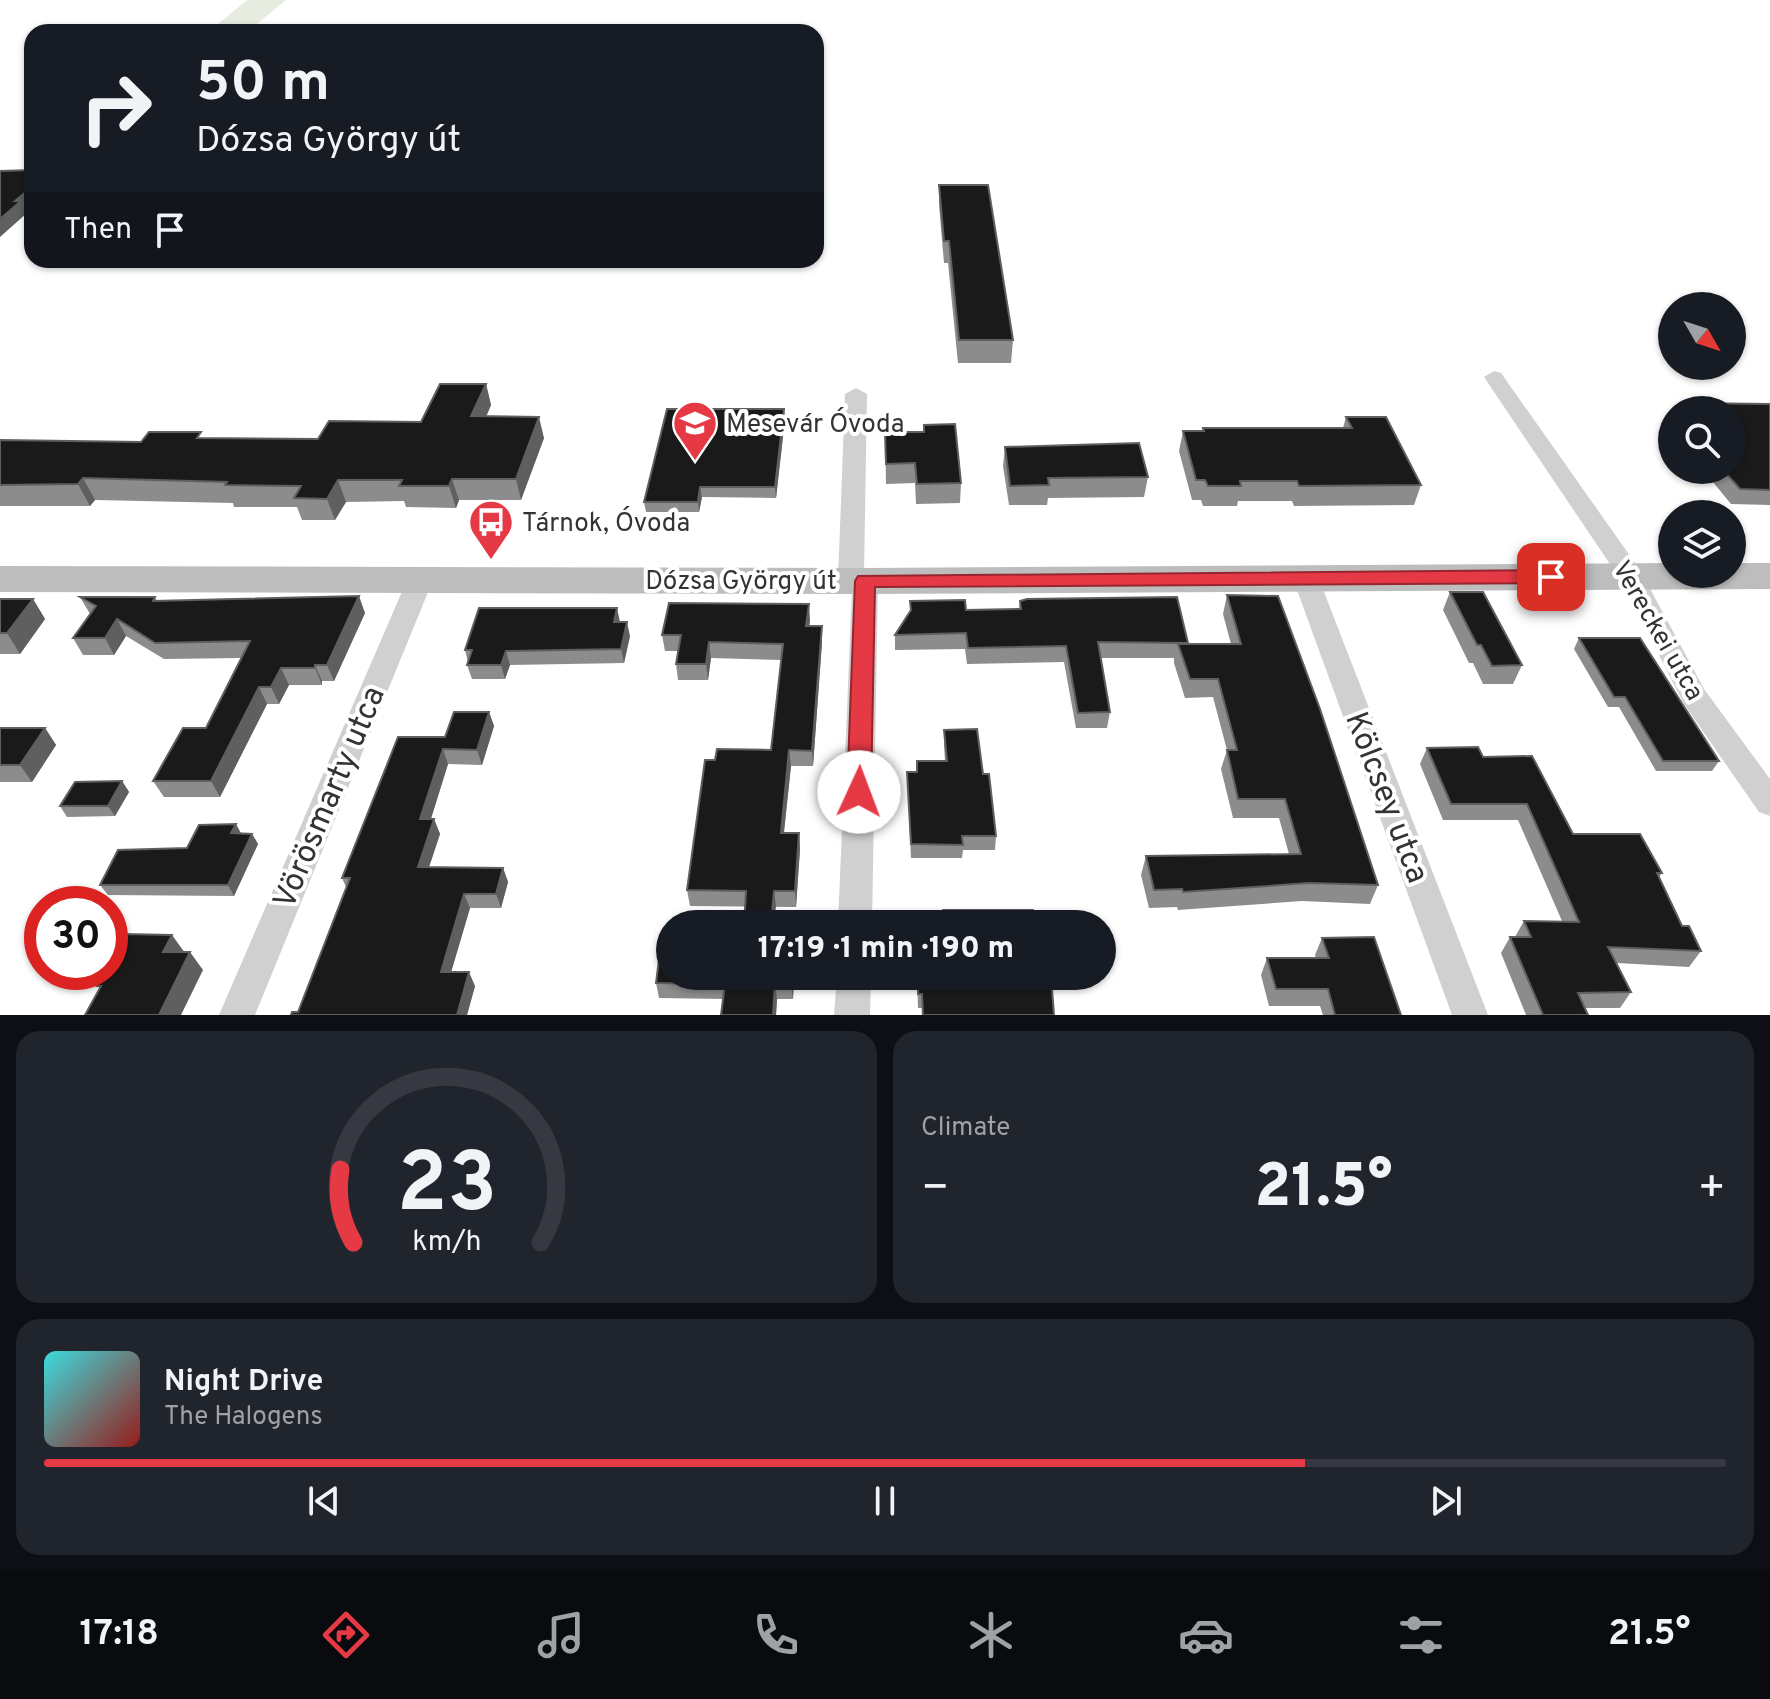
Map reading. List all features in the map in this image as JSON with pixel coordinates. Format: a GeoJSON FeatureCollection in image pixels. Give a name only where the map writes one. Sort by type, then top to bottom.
{"type":"FeatureCollection","features":[{"type":"Feature","properties":{"kind":"street","name":"Vereckei utca"},"geometry":{"type":"LineString","coordinates":[[1494,377],[1631,576],[1694,696],[1770,803]]}},
{"type":"Feature","properties":{"kind":"street"},"geometry":{"type":"LineString","coordinates":[[855,910],[856,394]]}},
{"type":"Feature","properties":{"kind":"street","name":"Dózsa György út"},"geometry":{"type":"LineString","coordinates":[[0,579],[858,581],[1770,576]]}},
{"type":"Feature","properties":{"kind":"street","name":"Kölcsey utca"},"geometry":{"type":"LineString","coordinates":[[1306,579],[1470,1015]]}},
{"type":"Feature","properties":{"kind":"street","name":"Vörösmarty utca"},"geometry":{"type":"LineString","coordinates":[[237,1015],[420,580]]}},
{"type":"Feature","properties":{"kind":"street"},"geometry":{"type":"LineString","coordinates":[[852,1015],[853,990]]}},
{"type":"Feature","properties":{"kind":"shaded area"},"geometry":{"type":"Polygon","coordinates":[[[247,0],[286,0],[257,24],[218,24],[247,0]]]}},
{"type":"Feature","properties":{"kind":"building"},"geometry":{"type":"Polygon","coordinates":[[[24,170],[24,194],[15,201],[21,201],[0,219],[0,171],[24,170]]]}},
{"type":"Feature","properties":{"kind":"building"},"geometry":{"type":"Polygon","coordinates":[[[939,185],[988,185],[1013,340],[959,340],[949,241],[944,241],[939,185]]]}},
{"type":"Feature","properties":{"kind":"building"},"geometry":{"type":"Polygon","coordinates":[[[440,384],[486,384],[471,416],[539,417],[516,479],[452,479],[449,486],[399,486],[402,480],[338,480],[327,499],[294,498],[301,486],[225,485],[227,482],[83,478],[78,484],[0,485],[0,440],[141,442],[149,432],[201,432],[197,438],[318,439],[329,421],[421,422],[440,384]]]}},
{"type":"Feature","properties":{"kind":"building"},"geometry":{"type":"Polygon","coordinates":[[[1746,404],[1770,404],[1770,490],[1740,489],[1736,484],[1746,484],[1746,404]]]}},
{"type":"Feature","properties":{"kind":"building"},"geometry":{"type":"Polygon","coordinates":[[[667,409],[784,409],[775,487],[700,487],[698,502],[644,502],[667,409]]]}},
{"type":"Feature","properties":{"kind":"building"},"geometry":{"type":"Polygon","coordinates":[[[1346,417],[1386,417],[1421,485],[1299,486],[1297,481],[1240,481],[1241,486],[1208,486],[1205,480],[1196,480],[1183,431],[1204,431],[1203,428],[1352,428],[1346,417]]]}},
{"type":"Feature","properties":{"kind":"building"},"geometry":{"type":"Polygon","coordinates":[[[955,424],[961,483],[917,484],[915,463],[886,464],[885,432],[924,432],[924,425],[955,424]]]}},
{"type":"Feature","properties":{"kind":"building"},"geometry":{"type":"Polygon","coordinates":[[[1139,443],[1148,477],[1048,478],[1049,485],[1010,486],[1005,447],[1139,443]]]}},
{"type":"Feature","properties":{"kind":"building"},"geometry":{"type":"Polygon","coordinates":[[[1450,592],[1483,592],[1522,665],[1492,666],[1481,645],[1477,645],[1450,592]]]}},
{"type":"Feature","properties":{"kind":"building"},"geometry":{"type":"Polygon","coordinates":[[[1227,595],[1278,596],[1320,709],[1378,885],[1309,883],[1183,892],[1182,889],[1154,890],[1146,856],[1301,854],[1285,799],[1238,799],[1227,750],[1237,750],[1218,679],[1190,679],[1178,644],[1241,644],[1227,595]]]}},
{"type":"Feature","properties":{"kind":"building"},"geometry":{"type":"Polygon","coordinates":[[[359,596],[327,665],[281,668],[271,687],[259,687],[211,781],[153,781],[183,728],[206,728],[250,641],[155,643],[117,619],[105,638],[73,638],[96,606],[80,597],[155,597],[153,601],[359,596]]]}},
{"type":"Feature","properties":{"kind":"building"},"geometry":{"type":"Polygon","coordinates":[[[1177,597],[1188,643],[1098,642],[1110,712],[1078,713],[1066,646],[968,648],[966,633],[895,635],[911,610],[910,601],[965,600],[966,610],[1021,609],[1020,601],[1027,599],[1177,597]]]}},
{"type":"Feature","properties":{"kind":"building"},"geometry":{"type":"Polygon","coordinates":[[[1,599],[33,599],[7,633],[0,633],[1,599]]]}},
{"type":"Feature","properties":{"kind":"building"},"geometry":{"type":"Polygon","coordinates":[[[669,603],[809,604],[806,626],[822,626],[812,751],[789,750],[781,833],[799,833],[795,891],[774,891],[772,910],[745,910],[746,891],[687,890],[705,760],[715,760],[717,749],[771,750],[783,644],[709,642],[706,664],[676,664],[681,635],[662,635],[669,603]]]}},
{"type":"Feature","properties":{"kind":"building"},"geometry":{"type":"Polygon","coordinates":[[[479,608],[617,608],[614,622],[627,622],[621,649],[506,651],[501,665],[467,665],[472,650],[465,650],[479,608]]]}},
{"type":"Feature","properties":{"kind":"building"},"geometry":{"type":"Polygon","coordinates":[[[1579,638],[1640,638],[1719,761],[1663,761],[1625,697],[1614,697],[1579,638]]]}},
{"type":"Feature","properties":{"kind":"building"},"geometry":{"type":"Polygon","coordinates":[[[454,712],[489,712],[477,750],[443,749],[420,819],[434,819],[418,867],[503,868],[496,894],[464,894],[441,972],[469,972],[457,1015],[291,1015],[298,1012],[350,878],[342,878],[398,737],[445,737],[454,712]]]}},
{"type":"Feature","properties":{"kind":"building"},"geometry":{"type":"Polygon","coordinates":[[[0,728],[45,728],[20,765],[0,765],[0,728]]]}},
{"type":"Feature","properties":{"kind":"building"},"geometry":{"type":"Polygon","coordinates":[[[977,729],[983,774],[989,774],[996,836],[962,836],[963,845],[911,844],[907,772],[917,772],[917,761],[947,761],[944,730],[977,729]]]}},
{"type":"Feature","properties":{"kind":"building"},"geometry":{"type":"Polygon","coordinates":[[[1478,747],[1483,757],[1532,756],[1573,834],[1640,834],[1662,873],[1657,873],[1682,926],[1689,926],[1701,951],[1608,947],[1631,992],[1578,993],[1588,1015],[1543,1015],[1510,937],[1531,937],[1524,921],[1579,922],[1527,804],[1451,804],[1427,748],[1478,747]]]}},
{"type":"Feature","properties":{"kind":"building"},"geometry":{"type":"Polygon","coordinates":[[[122,781],[108,806],[60,806],[75,782],[122,781]]]}},
{"type":"Feature","properties":{"kind":"building"},"geometry":{"type":"Polygon","coordinates":[[[236,824],[231,833],[252,834],[228,885],[100,885],[118,850],[187,848],[199,825],[236,824]]]}},
{"type":"Feature","properties":{"kind":"building"},"geometry":{"type":"Polygon","coordinates":[[[128,934],[172,935],[163,952],[190,952],[159,1015],[85,1015],[99,990],[128,990],[128,934]]]}},
{"type":"Feature","properties":{"kind":"building"},"geometry":{"type":"Polygon","coordinates":[[[1374,937],[1401,1015],[1335,1015],[1328,989],[1276,989],[1267,958],[1329,958],[1322,938],[1374,937]]]}},
{"type":"Feature","properties":{"kind":"building"},"geometry":{"type":"Polygon","coordinates":[[[724,990],[775,990],[773,1015],[721,1015],[724,990]]]}},
{"type":"Feature","properties":{"kind":"building"},"geometry":{"type":"Polygon","coordinates":[[[918,990],[1052,990],[1054,1015],[923,1015],[922,994],[918,994],[918,990]]]}},
{"type":"Feature","properties":{"kind":"place","name":"Mesevár Óvoda"},"geometry":{"type":"Point","coordinates":[695,462]}},
{"type":"Feature","properties":{"kind":"place","name":"Tárnok, Óvoda"},"geometry":{"type":"Point","coordinates":[491,561]}},
{"type":"Feature","properties":{"kind":"route"},"geometry":{"type":"LineString","coordinates":[[859,792],[865,581],[1551,577]]}}]}
